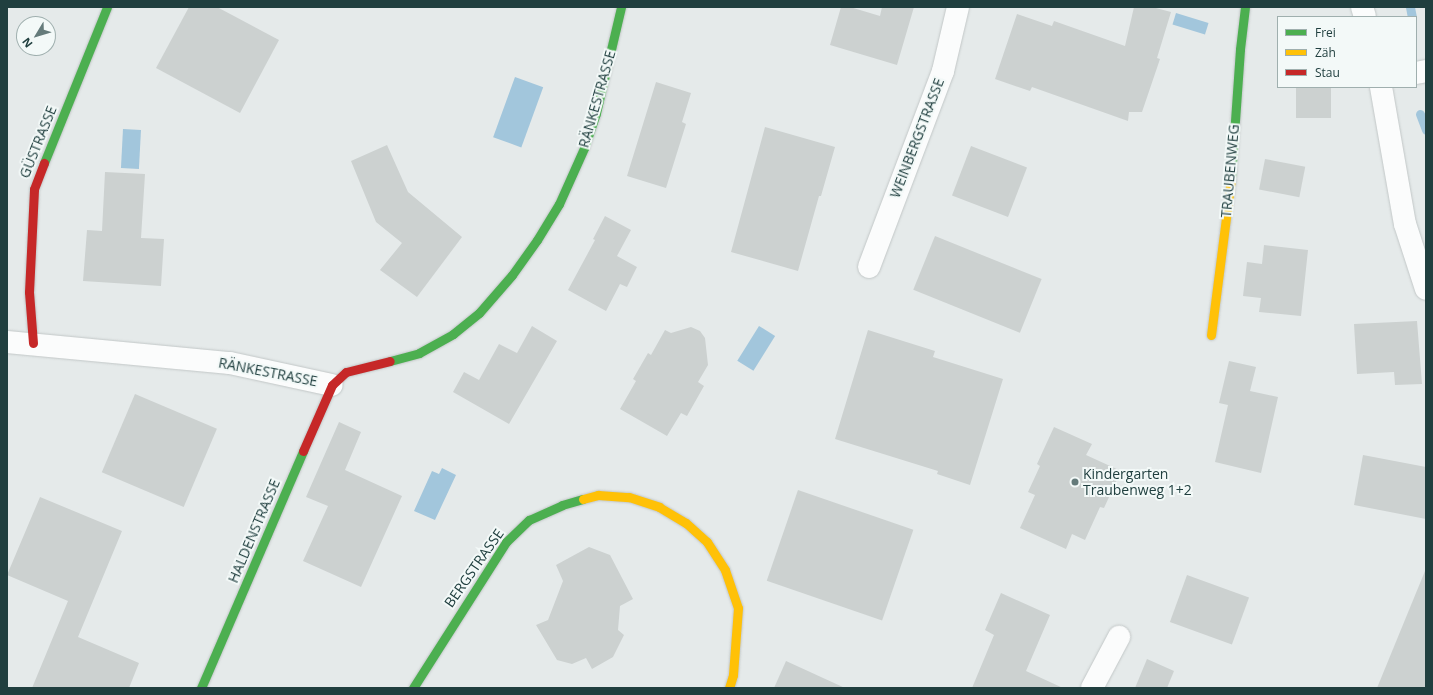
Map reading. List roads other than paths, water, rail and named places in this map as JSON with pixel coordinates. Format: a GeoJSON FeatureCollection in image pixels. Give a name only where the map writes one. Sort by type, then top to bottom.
{"type":"FeatureCollection","features":[{"type":"Feature","properties":{"kind":"street","name":"GÜSTRASSE"},"geometry":{"type":"LineString","coordinates":[[33,343],[29,292],[34,189],[107,7]]}},
{"type":"Feature","properties":{"kind":"street","name":"RÄNKESTRASSE"},"geometry":{"type":"LineString","coordinates":[[7,342],[33,343],[230,363],[332,385],[346,372],[419,353],[453,334],[479,313],[512,275],[537,240],[559,204],[584,148],[596,113],[621,7]]}},
{"type":"Feature","properties":{"kind":"street","name":"WEINBERGSTRASSE"},"geometry":{"type":"LineString","coordinates":[[869,267],[943,71],[958,7]]}},
{"type":"Feature","properties":{"kind":"street","name":"TRAUBENWEG"},"geometry":{"type":"LineString","coordinates":[[1211,335],[1228,202],[1240,49],[1246,7]]}},
{"type":"Feature","properties":{"kind":"street"},"geometry":{"type":"LineString","coordinates":[[1382,88],[1405,224],[1426,289]]}},
{"type":"Feature","properties":{"kind":"street","name":"HALDENSTRASSE"},"geometry":{"type":"LineString","coordinates":[[201,688],[332,385]]}},
{"type":"Feature","properties":{"kind":"street","name":"BERGSTRASSE"},"geometry":{"type":"LineString","coordinates":[[413,688],[506,542],[529,520],[562,505],[598,495],[629,497],[659,508],[686,522],[707,542],[725,570],[738,608],[733,676],[729,688]]}},
{"type":"Feature","properties":{"kind":"street"},"geometry":{"type":"LineString","coordinates":[[1092,688],[1119,637]]}},
{"type":"Feature","properties":{"kind":"water"},"geometry":{"type":"Polygon","coordinates":[[[1176,13],[1209,23],[1205,34],[1172,24],[1176,13]]]}},
{"type":"Feature","properties":{"kind":"water"},"geometry":{"type":"Polygon","coordinates":[[[515,77],[543,87],[521,147],[493,137],[515,77]]]}},
{"type":"Feature","properties":{"kind":"water"},"geometry":{"type":"Polygon","coordinates":[[[123,129],[141,130],[139,169],[121,168],[123,129]]]}},
{"type":"Feature","properties":{"kind":"water"},"geometry":{"type":"Polygon","coordinates":[[[759,326],[775,336],[753,371],[737,361],[759,326]]]}},
{"type":"Feature","properties":{"kind":"water"},"geometry":{"type":"Polygon","coordinates":[[[442,468],[456,475],[435,520],[414,511],[432,471],[439,474],[442,468]]]}},
{"type":"Feature","properties":{"kind":"waterway"},"geometry":{"type":"LineString","coordinates":[[1410,7],[1412,16]]}},
{"type":"Feature","properties":{"kind":"waterway"},"geometry":{"type":"LineString","coordinates":[[1420,114],[1426,130]]}},
{"type":"Feature","properties":{"kind":"place","name":"Kindergarten Traubenweg 1+2"},"geometry":{"type":"Point","coordinates":[1075,482]}}]}
